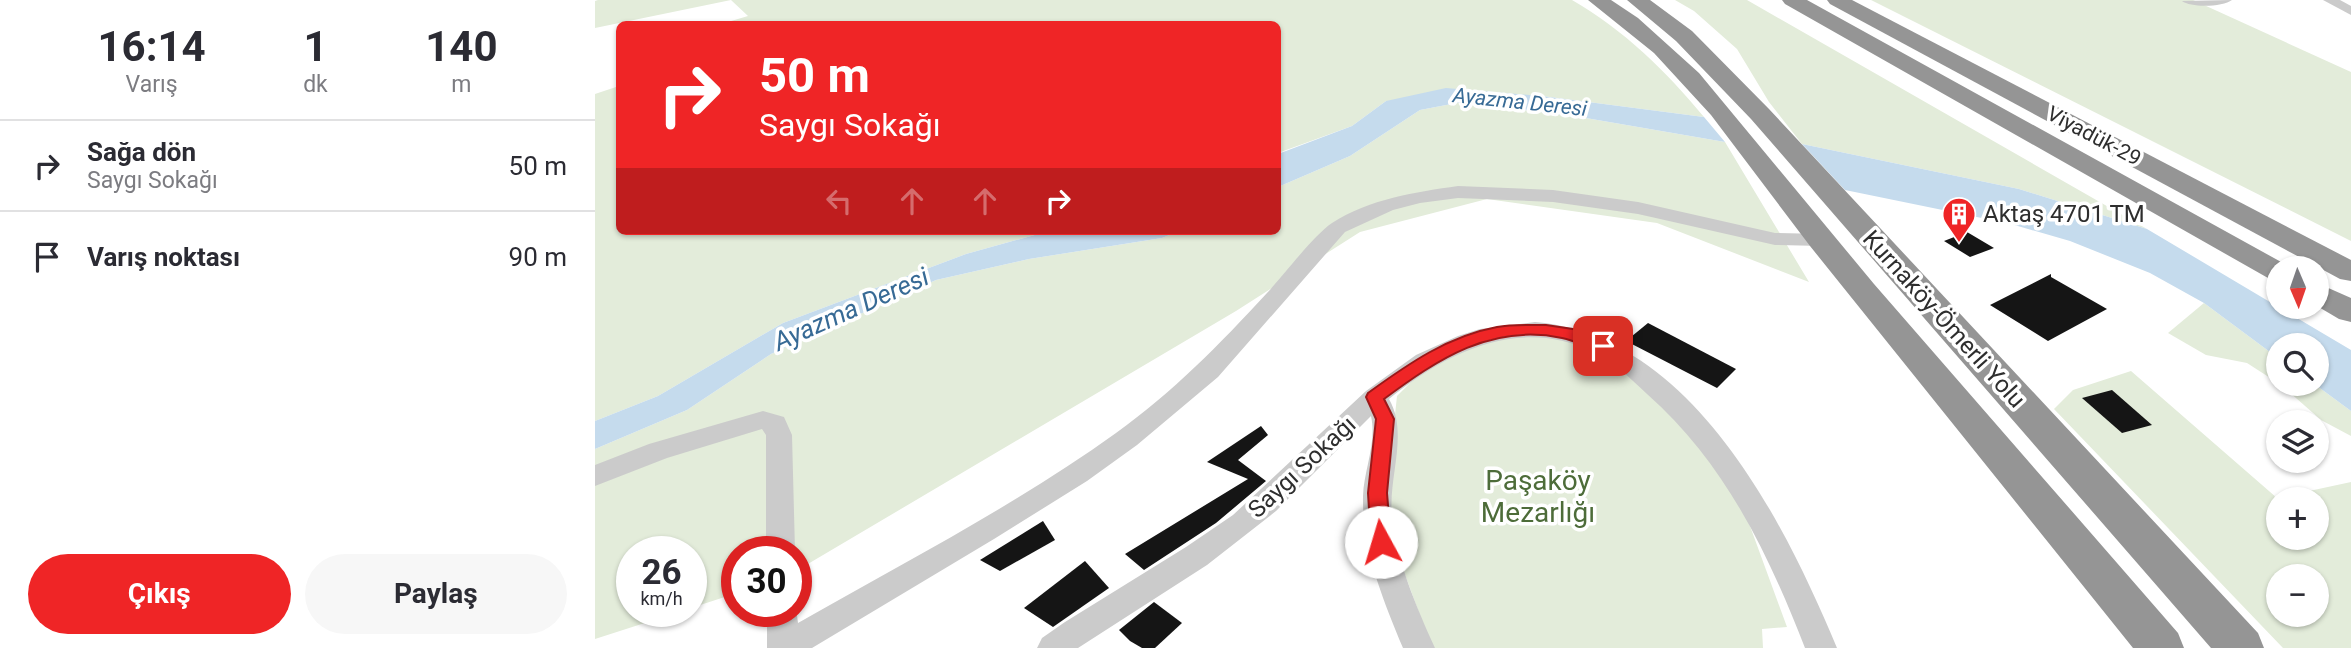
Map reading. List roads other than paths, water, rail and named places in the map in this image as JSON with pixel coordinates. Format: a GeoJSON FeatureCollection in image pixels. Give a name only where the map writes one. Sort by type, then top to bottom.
{"type":"FeatureCollection","features":[{"type":"Feature","properties":{"kind":"highway","name":"Kurnaköy-Ömerli Yolu"},"geometry":{"type":"LineString","coordinates":[[1598,0],[1645,34],[1693,79],[1822,240],[2161,648]]}},
{"type":"Feature","properties":{"kind":"highway","name":"Kurnaköy-Ömerli Yolu"},"geometry":{"type":"LineString","coordinates":[[1637,0],[1684,36],[1760,114],[2241,648]]}},
{"type":"Feature","properties":{"kind":"highway"},"geometry":{"type":"LineString","coordinates":[[1660,0],[1698,25],[1728,54],[1760,114]]}},
{"type":"Feature","properties":{"kind":"highway"},"geometry":{"type":"LineString","coordinates":[[1775,0],[1908,63]]}},
{"type":"Feature","properties":{"kind":"highway","name":"Viyadük-29"},"geometry":{"type":"LineString","coordinates":[[1792,0],[2266,264]]}},
{"type":"Feature","properties":{"kind":"highway","name":"Viyadük-29"},"geometry":{"type":"LineString","coordinates":[[1837,0],[2351,272]]}},
{"type":"Feature","properties":{"kind":"highway"},"geometry":{"type":"LineString","coordinates":[[1856,0],[1946,57]]}},
{"type":"Feature","properties":{"kind":"highway"},"geometry":{"type":"LineString","coordinates":[[2329,300],[2351,312]]}},
{"type":"Feature","properties":{"kind":"street"},"geometry":{"type":"LineString","coordinates":[[2189,1],[2225,0]]}},
{"type":"Feature","properties":{"kind":"street"},"geometry":{"type":"LineString","coordinates":[[2330,0],[2350,10]]}},
{"type":"Feature","properties":{"kind":"street"},"geometry":{"type":"LineString","coordinates":[[782,627],[783,648],[1077,474],[1128,438],[1209,371],[1338,228],[1373,211],[1418,197],[1458,192],[1553,196],[1638,208],[1775,239],[1822,240]]}},
{"type":"Feature","properties":{"kind":"street","name":"Saygı Sokağı"},"geometry":{"type":"LineString","coordinates":[[1053,648],[1241,524],[1285,487],[1375,397],[1427,359],[1476,337],[1499,332],[1546,330],[1567,333],[1603,346],[1674,400],[1722,457],[1770,533],[1799,592],[1821,648]]}},
{"type":"Feature","properties":{"kind":"street"},"geometry":{"type":"LineString","coordinates":[[1375,397],[1385,419],[1377,493],[1381,542],[1389,572],[1419,648]]}},
{"type":"Feature","properties":{"kind":"street"},"geometry":{"type":"LineString","coordinates":[[595,476],[658,451],[764,420],[775,424],[779,435],[781,536]]}},
{"type":"Feature","properties":{"kind":"water","name":"Ayazma Deresi"},"geometry":{"type":"Polygon","coordinates":[[[1446,88],[1542,96],[1704,117],[1725,142],[1580,117],[1462,102],[1420,110],[1350,156],[1281,186],[1281,153],[1352,126],[1386,101],[1446,88]]]}},
{"type":"Feature","properties":{"kind":"water"},"geometry":{"type":"Polygon","coordinates":[[[1802,144],[2019,189],[2147,229],[2266,300],[2266,319],[2299,319],[2322,333],[2266,333],[2266,349],[2204,303],[2150,273],[2070,241],[2011,224],[1845,190],[1802,144]]]}},
{"type":"Feature","properties":{"kind":"water","name":"Ayazma Deresi"},"geometry":{"type":"Polygon","coordinates":[[[1035,235],[1169,235],[1029,259],[936,280],[771,354],[687,410],[595,449],[595,421],[658,396],[783,323],[966,254],[1035,235]]]}},
{"type":"Feature","properties":{"kind":"water"},"geometry":{"type":"Polygon","coordinates":[[[2329,337],[2351,350],[2351,411],[2329,395],[2329,337]]]}},
{"type":"Feature","properties":{"kind":"place","name":"Aktaş 4701 TM"},"geometry":{"type":"Point","coordinates":[1959,244]}},
{"type":"Feature","properties":{"kind":"park label","name":"Paşaköy Mezarlığı"},"geometry":{"type":"Point","coordinates":[1538,496]}}]}
